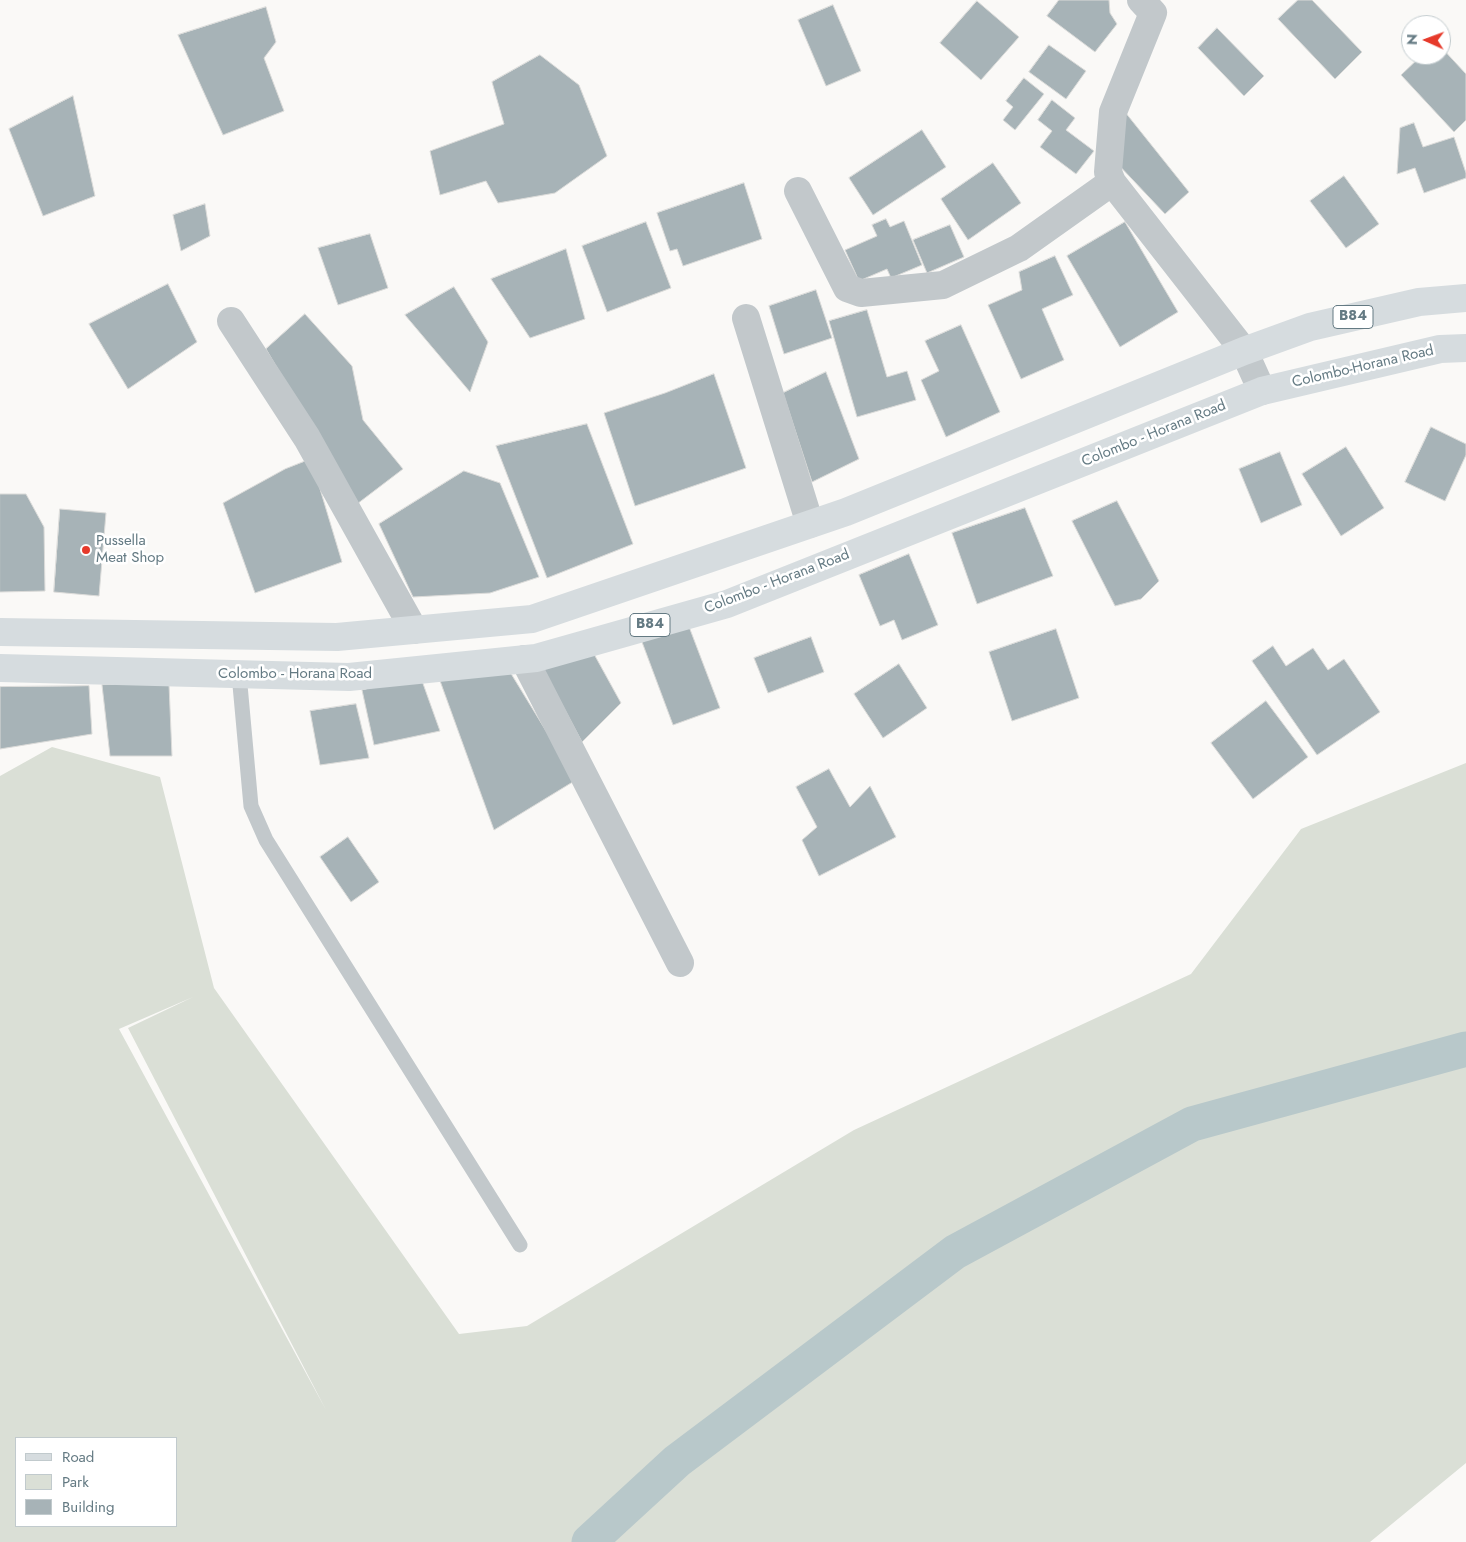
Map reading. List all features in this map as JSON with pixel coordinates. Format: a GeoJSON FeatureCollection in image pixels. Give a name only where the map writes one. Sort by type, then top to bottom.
{"type":"FeatureCollection","features":[{"type":"Feature","properties":{"kind":"main road","name":"B84"},"geometry":{"type":"LineString","coordinates":[[0,632],[337,637],[532,620],[846,512],[1244,351],[1310,327],[1419,302],[1466,298]]}},
{"type":"Feature","properties":{"kind":"main road","name":"Colombo-Horana Road"},"geometry":{"type":"LineString","coordinates":[[1262,391],[1440,349],[1466,348]]}},
{"type":"Feature","properties":{"kind":"main road","name":"Colombo - Horana Road"},"geometry":{"type":"LineString","coordinates":[[0,668],[349,677],[536,658],[726,604],[1262,391]]}},
{"type":"Feature","properties":{"kind":"street"},"geometry":{"type":"LineString","coordinates":[[1153,4],[1112,112],[1108,172],[1112,182],[1244,351],[1262,391]]}},
{"type":"Feature","properties":{"kind":"street"},"geometry":{"type":"LineString","coordinates":[[798,191],[847,288],[862,293],[943,285],[1019,248],[1112,182]]}},
{"type":"Feature","properties":{"kind":"street"},"geometry":{"type":"LineString","coordinates":[[746,318],[810,524]]}},
{"type":"Feature","properties":{"kind":"street"},"geometry":{"type":"LineString","coordinates":[[231,321],[307,438],[414,630]]}},
{"type":"Feature","properties":{"kind":"street"},"geometry":{"type":"LineString","coordinates":[[524,659],[680,963]]}},
{"type":"Feature","properties":{"kind":"lane"},"geometry":{"type":"LineString","coordinates":[[239,674],[251,806],[266,840],[520,1245]]}},
{"type":"Feature","properties":{"kind":"green space"},"geometry":{"type":"Polygon","coordinates":[[[52,747],[160,777],[214,988],[459,1334],[527,1326],[854,1130],[1191,974],[1301,829],[1466,763],[1466,1463],[1370,1542],[0,1542],[0,776],[52,747]],[[193,997],[119,1029],[326,1410],[128,1028],[193,997]]]}},
{"type":"Feature","properties":{"kind":"building"},"geometry":{"type":"Polygon","coordinates":[[[1059,0],[1109,0],[1110,13],[1117,24],[1095,52],[1047,16],[1059,0]]]}},
{"type":"Feature","properties":{"kind":"building"},"geometry":{"type":"Polygon","coordinates":[[[1298,0],[1312,0],[1362,52],[1335,79],[1278,19],[1298,0]]]}},
{"type":"Feature","properties":{"kind":"building"},"geometry":{"type":"Polygon","coordinates":[[[977,1],[1019,37],[981,80],[940,43],[977,1]]]}},
{"type":"Feature","properties":{"kind":"building"},"geometry":{"type":"Polygon","coordinates":[[[833,5],[861,71],[826,86],[798,20],[833,5]]]}},
{"type":"Feature","properties":{"kind":"building"},"geometry":{"type":"Polygon","coordinates":[[[266,7],[276,42],[264,58],[284,111],[223,135],[178,35],[266,7]]]}},
{"type":"Feature","properties":{"kind":"building"},"geometry":{"type":"Polygon","coordinates":[[[1217,28],[1264,76],[1244,96],[1198,48],[1217,28]]]}},
{"type":"Feature","properties":{"kind":"building"},"geometry":{"type":"Polygon","coordinates":[[[1049,45],[1086,71],[1066,99],[1029,72],[1049,45]]]}},
{"type":"Feature","properties":{"kind":"building"},"geometry":{"type":"Polygon","coordinates":[[[540,55],[579,85],[607,156],[555,193],[498,203],[486,181],[440,195],[430,151],[504,124],[492,82],[540,55]]]}},
{"type":"Feature","properties":{"kind":"building"},"geometry":{"type":"Polygon","coordinates":[[[1451,58],[1466,74],[1466,120],[1454,132],[1401,75],[1412,65],[1451,65],[1451,58]]]}},
{"type":"Feature","properties":{"kind":"building"},"geometry":{"type":"Polygon","coordinates":[[[1024,78],[1044,94],[1015,130],[1003,120],[1013,107],[1006,101],[1024,78]]]}},
{"type":"Feature","properties":{"kind":"building"},"geometry":{"type":"Polygon","coordinates":[[[73,96],[95,196],[43,216],[9,129],[73,96]]]}},
{"type":"Feature","properties":{"kind":"building"},"geometry":{"type":"Polygon","coordinates":[[[1052,100],[1075,118],[1066,130],[1094,151],[1076,174],[1040,147],[1052,131],[1038,120],[1052,100]]]}},
{"type":"Feature","properties":{"kind":"building"},"geometry":{"type":"Polygon","coordinates":[[[1125,112],[1189,192],[1165,214],[1114,160],[1125,112]]]}},
{"type":"Feature","properties":{"kind":"building"},"geometry":{"type":"Polygon","coordinates":[[[1414,123],[1423,147],[1454,137],[1466,178],[1424,193],[1415,168],[1397,174],[1400,128],[1414,123]]]}},
{"type":"Feature","properties":{"kind":"building"},"geometry":{"type":"Polygon","coordinates":[[[922,130],[946,167],[873,215],[849,178],[922,130]]]}},
{"type":"Feature","properties":{"kind":"building"},"geometry":{"type":"Polygon","coordinates":[[[993,163],[1021,203],[968,240],[941,199],[993,163]]]}},
{"type":"Feature","properties":{"kind":"building"},"geometry":{"type":"Polygon","coordinates":[[[1344,176],[1379,224],[1346,248],[1310,201],[1344,176]]]}},
{"type":"Feature","properties":{"kind":"building"},"geometry":{"type":"Polygon","coordinates":[[[744,183],[762,239],[683,266],[677,249],[670,251],[657,213],[744,183]]]}},
{"type":"Feature","properties":{"kind":"building"},"geometry":{"type":"Polygon","coordinates":[[[205,204],[210,236],[181,251],[173,215],[205,204]]]}},
{"type":"Feature","properties":{"kind":"building"},"geometry":{"type":"Polygon","coordinates":[[[886,219],[890,227],[904,221],[922,265],[891,278],[887,269],[859,281],[845,250],[877,236],[872,225],[886,219]]]}},
{"type":"Feature","properties":{"kind":"building"},"geometry":{"type":"Polygon","coordinates":[[[646,222],[671,288],[607,312],[582,246],[646,222]]]}},
{"type":"Feature","properties":{"kind":"building"},"geometry":{"type":"Polygon","coordinates":[[[1125,222],[1178,312],[1120,347],[1067,256],[1125,222]]]}},
{"type":"Feature","properties":{"kind":"building"},"geometry":{"type":"Polygon","coordinates":[[[950,225],[964,257],[927,273],[913,240],[950,225]]]}},
{"type":"Feature","properties":{"kind":"building"},"geometry":{"type":"Polygon","coordinates":[[[370,234],[388,288],[338,305],[318,248],[370,234]]]}},
{"type":"Feature","properties":{"kind":"building"},"geometry":{"type":"Polygon","coordinates":[[[566,249],[585,319],[530,338],[491,279],[566,249]]]}},
{"type":"Feature","properties":{"kind":"building"},"geometry":{"type":"Polygon","coordinates":[[[1055,256],[1073,295],[1042,309],[1064,360],[1021,379],[988,305],[1022,290],[1019,272],[1055,256]]]}},
{"type":"Feature","properties":{"kind":"building"},"geometry":{"type":"Polygon","coordinates":[[[168,284],[197,342],[128,389],[89,324],[168,284]]]}},
{"type":"Feature","properties":{"kind":"building"},"geometry":{"type":"Polygon","coordinates":[[[454,287],[488,342],[470,392],[405,315],[454,287]]]}},
{"type":"Feature","properties":{"kind":"building"},"geometry":{"type":"Polygon","coordinates":[[[816,290],[832,338],[784,354],[769,306],[816,290]]]}},
{"type":"Feature","properties":{"kind":"building"},"geometry":{"type":"Polygon","coordinates":[[[867,310],[887,377],[907,371],[916,400],[857,417],[829,321],[867,310]]]}},
{"type":"Feature","properties":{"kind":"building"},"geometry":{"type":"Polygon","coordinates":[[[305,314],[352,366],[363,420],[403,469],[357,504],[266,349],[305,314]]]}},
{"type":"Feature","properties":{"kind":"building"},"geometry":{"type":"Polygon","coordinates":[[[961,325],[1000,412],[946,437],[921,380],[939,371],[925,341],[961,325]]]}},
{"type":"Feature","properties":{"kind":"building"},"geometry":{"type":"Polygon","coordinates":[[[826,372],[859,459],[812,482],[783,393],[826,372]]]}},
{"type":"Feature","properties":{"kind":"building"},"geometry":{"type":"Polygon","coordinates":[[[714,374],[746,468],[635,506],[604,413],[665,393],[714,374]]]}},
{"type":"Feature","properties":{"kind":"building"},"geometry":{"type":"Polygon","coordinates":[[[587,424],[633,544],[547,578],[496,446],[587,424]]]}},
{"type":"Feature","properties":{"kind":"building"},"geometry":{"type":"Polygon","coordinates":[[[1431,427],[1466,444],[1466,455],[1445,501],[1405,482],[1431,427]]]}},
{"type":"Feature","properties":{"kind":"building"},"geometry":{"type":"Polygon","coordinates":[[[1346,447],[1384,508],[1341,536],[1302,474],[1346,447]]]}},
{"type":"Feature","properties":{"kind":"building"},"geometry":{"type":"Polygon","coordinates":[[[1280,452],[1302,505],[1261,523],[1239,469],[1280,452]]]}},
{"type":"Feature","properties":{"kind":"building"},"geometry":{"type":"Polygon","coordinates":[[[311,459],[342,562],[255,593],[223,503],[285,469],[311,459]]]}},
{"type":"Feature","properties":{"kind":"building"},"geometry":{"type":"Polygon","coordinates":[[[464,471],[500,483],[539,577],[490,593],[413,597],[379,524],[464,471]]]}},
{"type":"Feature","properties":{"kind":"building"},"geometry":{"type":"Polygon","coordinates":[[[0,494],[26,494],[44,527],[45,591],[0,592],[0,494]]]}},
{"type":"Feature","properties":{"kind":"building"},"geometry":{"type":"Polygon","coordinates":[[[1117,501],[1159,581],[1141,599],[1115,606],[1072,521],[1117,501]]]}},
{"type":"Feature","properties":{"kind":"building"},"geometry":{"type":"Polygon","coordinates":[[[1025,508],[1053,576],[977,604],[952,533],[1025,508]]]}},
{"type":"Feature","properties":{"kind":"building"},"geometry":{"type":"Polygon","coordinates":[[[60,509],[106,513],[99,596],[54,592],[60,509]]]}},
{"type":"Feature","properties":{"kind":"building"},"geometry":{"type":"Polygon","coordinates":[[[909,554],[938,625],[902,640],[894,620],[880,626],[859,575],[909,554]]]}},
{"type":"Feature","properties":{"kind":"building"},"geometry":{"type":"Polygon","coordinates":[[[688,624],[720,708],[673,725],[642,642],[688,624]]]}},
{"type":"Feature","properties":{"kind":"building"},"geometry":{"type":"Polygon","coordinates":[[[1056,629],[1079,698],[1012,721],[989,652],[1056,629]]]}},
{"type":"Feature","properties":{"kind":"building"},"geometry":{"type":"Polygon","coordinates":[[[811,637],[824,672],[768,693],[754,658],[811,637]]]}},
{"type":"Feature","properties":{"kind":"building"},"geometry":{"type":"Polygon","coordinates":[[[1273,646],[1286,666],[1313,648],[1328,670],[1344,659],[1380,712],[1317,755],[1252,661],[1273,646]]]}},
{"type":"Feature","properties":{"kind":"building"},"geometry":{"type":"Polygon","coordinates":[[[594,654],[621,703],[582,742],[542,667],[594,654]]]}},
{"type":"Feature","properties":{"kind":"building"},"geometry":{"type":"Polygon","coordinates":[[[899,664],[927,708],[883,738],[854,694],[899,664]]]}},
{"type":"Feature","properties":{"kind":"building"},"geometry":{"type":"Polygon","coordinates":[[[507,667],[576,780],[494,830],[439,678],[507,667]]]}},
{"type":"Feature","properties":{"kind":"building"},"geometry":{"type":"Polygon","coordinates":[[[421,678],[440,731],[374,745],[362,690],[421,678]]]}},
{"type":"Feature","properties":{"kind":"building"},"geometry":{"type":"Polygon","coordinates":[[[169,684],[172,756],[110,756],[102,685],[169,684]]]}},
{"type":"Feature","properties":{"kind":"building"},"geometry":{"type":"Polygon","coordinates":[[[89,686],[92,734],[0,749],[0,687],[89,686]]]}},
{"type":"Feature","properties":{"kind":"building"},"geometry":{"type":"Polygon","coordinates":[[[1266,701],[1308,757],[1253,799],[1211,743],[1266,701]]]}},
{"type":"Feature","properties":{"kind":"building"},"geometry":{"type":"Polygon","coordinates":[[[356,704],[369,758],[320,765],[310,711],[356,704]]]}},
{"type":"Feature","properties":{"kind":"building"},"geometry":{"type":"Polygon","coordinates":[[[829,769],[850,807],[870,786],[896,837],[819,876],[802,840],[817,827],[796,787],[829,769]]]}},
{"type":"Feature","properties":{"kind":"building"},"geometry":{"type":"Polygon","coordinates":[[[348,837],[379,882],[351,902],[320,857],[348,837]]]}},
{"type":"Feature","properties":{"kind":"waterway"},"geometry":{"type":"LineString","coordinates":[[589,1542],[677,1461],[955,1252],[1192,1124],[1466,1049]]}},
{"type":"Feature","properties":{"kind":"place","name":"Pussella Meat Shop"},"geometry":{"type":"Point","coordinates":[86,550]}}]}
